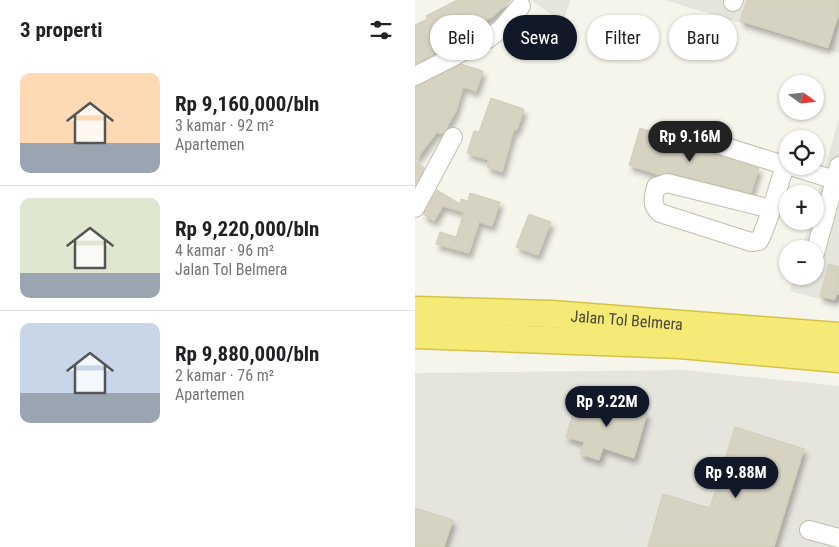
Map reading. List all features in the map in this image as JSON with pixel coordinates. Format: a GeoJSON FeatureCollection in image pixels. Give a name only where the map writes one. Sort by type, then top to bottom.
{"type":"FeatureCollection","features":[{"type":"Feature","properties":{"kind":"highway","name":"Jalan Tol Belmera"},"geometry":{"type":"LineString","coordinates":[[415,310],[551,314],[839,336]]}},
{"type":"Feature","properties":{"kind":"highway","name":"Jalan Tol Belmera"},"geometry":{"type":"LineString","coordinates":[[415,335],[679,345],[839,359]]}},
{"type":"Feature","properties":{"kind":"street"},"geometry":{"type":"LineString","coordinates":[[415,76],[488,39],[502,28],[521,6]]}},
{"type":"Feature","properties":{"kind":"street"},"geometry":{"type":"LineString","coordinates":[[675,131],[779,164]]}},
{"type":"Feature","properties":{"kind":"street"},"geometry":{"type":"LineString","coordinates":[[415,208],[453,137]]}},
{"type":"Feature","properties":{"kind":"street"},"geometry":{"type":"LineString","coordinates":[[819,240],[837,173],[824,171]]}},
{"type":"Feature","properties":{"kind":"street"},"geometry":{"type":"LineString","coordinates":[[771,209],[667,183],[656,187],[653,201],[654,208],[660,213],[751,242],[759,241],[771,209],[784,175]]}},
{"type":"Feature","properties":{"kind":"street"},"geometry":{"type":"LineString","coordinates":[[809,530],[839,538]]}},
{"type":"Feature","properties":{"kind":"shaded area"},"geometry":{"type":"Polygon","coordinates":[[[531,0],[570,0],[565,15],[552,15],[531,0]]]}},
{"type":"Feature","properties":{"kind":"shaded area"},"geometry":{"type":"Polygon","coordinates":[[[665,0],[839,0],[839,53],[737,22],[737,15],[714,15],[665,0]]]}},
{"type":"Feature","properties":{"kind":"shaded area"},"geometry":{"type":"Polygon","coordinates":[[[839,118],[839,304],[790,291],[792,285],[824,285],[824,240],[805,240],[807,230],[824,230],[824,185],[820,185],[839,118]]]}},
{"type":"Feature","properties":{"kind":"shaded area"},"geometry":{"type":"Polygon","coordinates":[[[684,370],[839,386],[839,547],[415,547],[415,373],[684,370]]]}},
{"type":"Feature","properties":{"kind":"building"},"geometry":{"type":"Polygon","coordinates":[[[457,0],[511,0],[493,16],[430,15],[430,56],[415,64],[415,25],[427,19],[426,16],[457,0]]]}},
{"type":"Feature","properties":{"kind":"building"},"geometry":{"type":"Polygon","coordinates":[[[747,0],[839,0],[839,13],[828,48],[740,21],[747,0]]]}},
{"type":"Feature","properties":{"kind":"building"},"geometry":{"type":"Polygon","coordinates":[[[461,64],[483,71],[476,91],[463,87],[456,111],[446,129],[442,134],[437,132],[415,161],[415,87],[461,64]]]}},
{"type":"Feature","properties":{"kind":"building"},"geometry":{"type":"Polygon","coordinates":[[[491,98],[524,109],[517,130],[514,129],[502,172],[487,167],[489,160],[467,153],[474,131],[479,132],[491,98]]]}},
{"type":"Feature","properties":{"kind":"building"},"geometry":{"type":"Polygon","coordinates":[[[640,128],[666,136],[672,141],[759,168],[751,193],[670,173],[659,175],[629,165],[640,128]]]}},
{"type":"Feature","properties":{"kind":"building"},"geometry":{"type":"Polygon","coordinates":[[[415,161],[424,168],[415,185],[415,161]]]}},
{"type":"Feature","properties":{"kind":"building"},"geometry":{"type":"Polygon","coordinates":[[[437,190],[460,204],[461,199],[468,201],[470,193],[500,202],[492,226],[479,222],[469,253],[436,244],[440,232],[456,237],[454,244],[464,212],[443,206],[434,221],[423,214],[437,190]]]}},
{"type":"Feature","properties":{"kind":"building"},"geometry":{"type":"Polygon","coordinates":[[[529,214],[551,222],[538,255],[516,247],[529,214]]]}},
{"type":"Feature","properties":{"kind":"building"},"geometry":{"type":"Polygon","coordinates":[[[829,264],[839,267],[839,294],[837,294],[834,300],[820,296],[829,264]]]}},
{"type":"Feature","properties":{"kind":"building"},"geometry":{"type":"Polygon","coordinates":[[[595,397],[647,413],[634,458],[603,448],[599,460],[580,454],[584,442],[566,437],[576,404],[591,409],[595,397]]]}},
{"type":"Feature","properties":{"kind":"building"},"geometry":{"type":"Polygon","coordinates":[[[735,427],[804,449],[774,547],[648,547],[663,494],[710,508],[735,427]]]}},
{"type":"Feature","properties":{"kind":"building"},"geometry":{"type":"Polygon","coordinates":[[[415,508],[453,520],[444,547],[415,547],[415,508]]]}}]}
